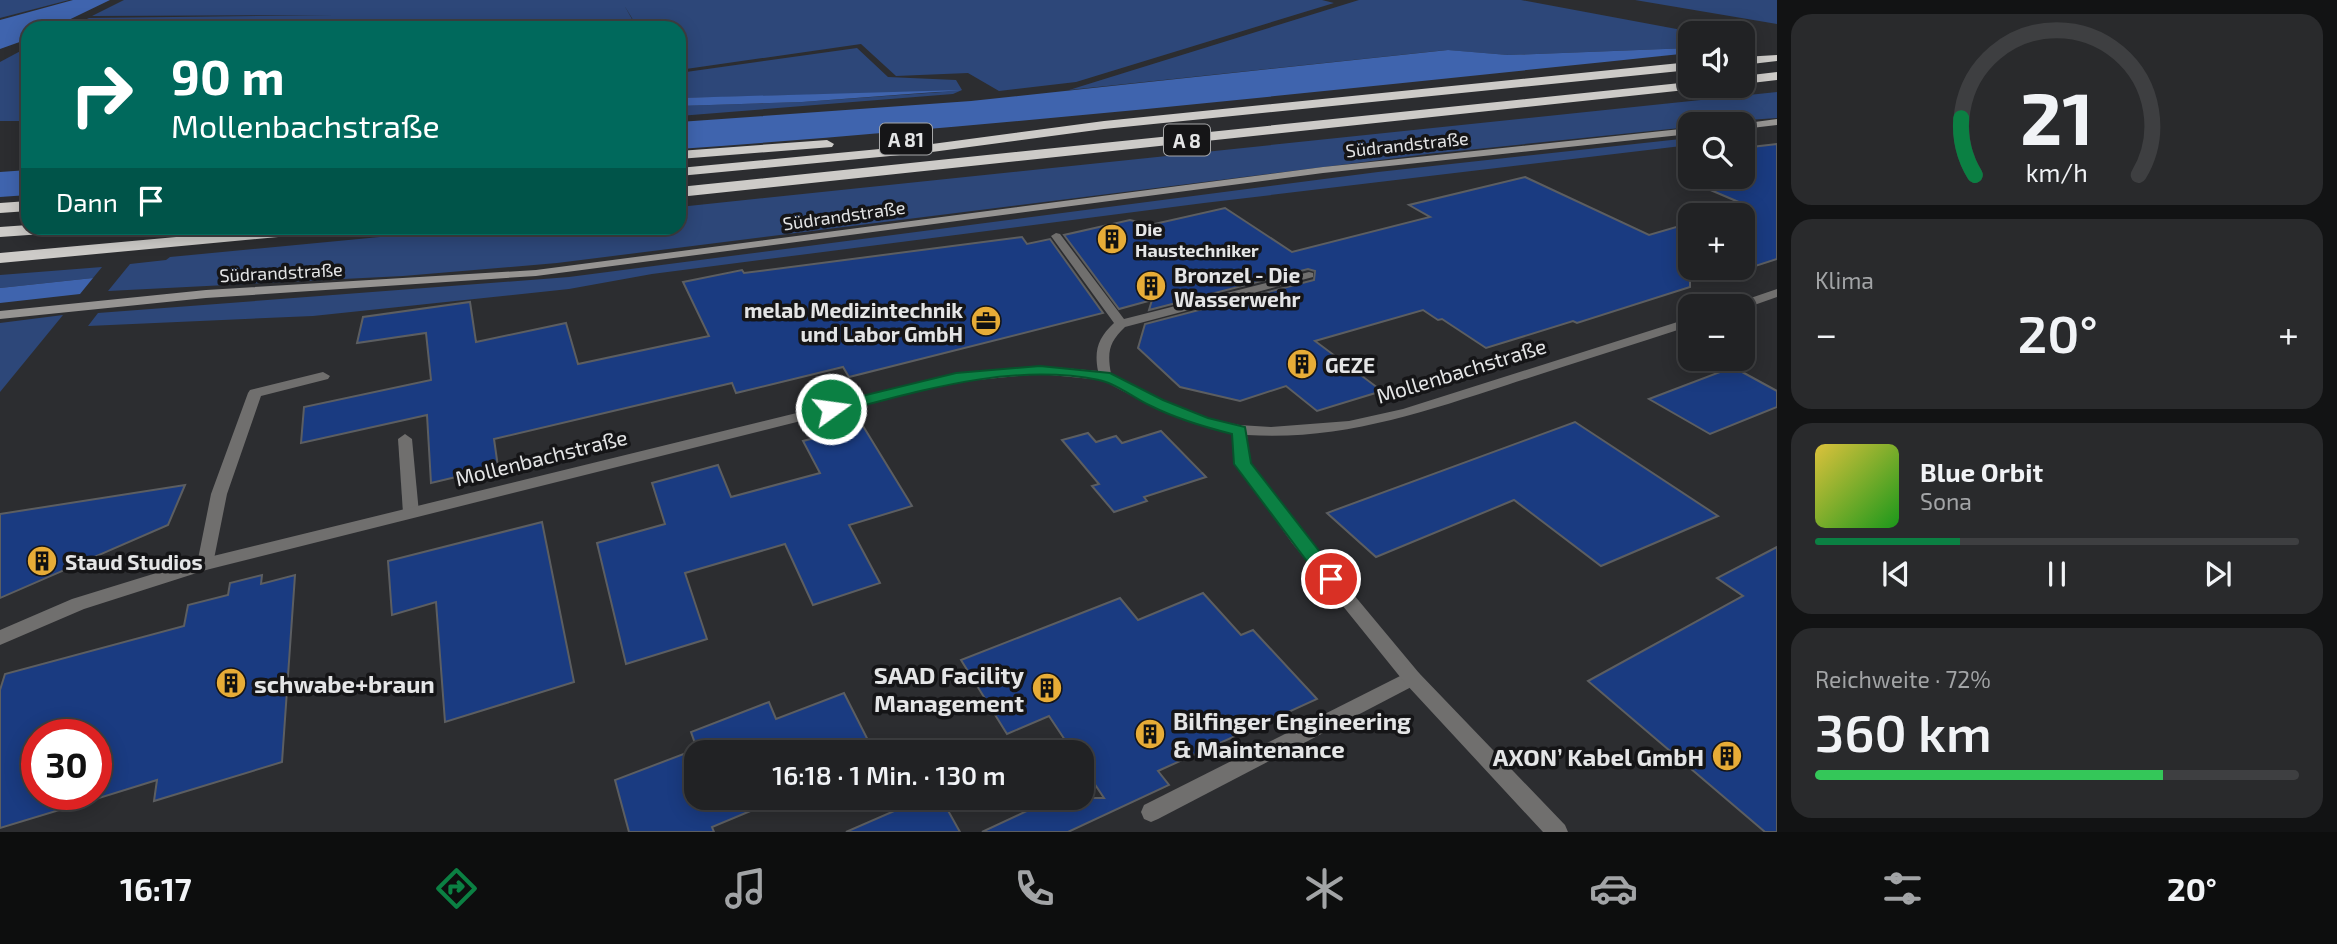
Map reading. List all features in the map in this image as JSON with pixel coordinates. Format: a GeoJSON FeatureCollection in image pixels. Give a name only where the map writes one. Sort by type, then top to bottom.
{"type":"FeatureCollection","features":[{"type":"Feature","properties":{"kind":"highway"},"geometry":{"type":"LineString","coordinates":[[1755,60],[1777,58]]}},
{"type":"Feature","properties":{"kind":"highway","name":"A 8"},"geometry":{"type":"LineString","coordinates":[[686,171],[932,148],[1031,133],[1678,67]]}},
{"type":"Feature","properties":{"kind":"highway"},"geometry":{"type":"LineString","coordinates":[[1755,79],[1777,76]]}},
{"type":"Feature","properties":{"kind":"highway","name":"A 8"},"geometry":{"type":"LineString","coordinates":[[686,191],[1678,87]]}},
{"type":"Feature","properties":{"kind":"highway","name":"A 81"},"geometry":{"type":"LineString","coordinates":[[686,155],[1031,133]]}},
{"type":"Feature","properties":{"kind":"highway"},"geometry":{"type":"LineString","coordinates":[[0,208],[21,206]]}},
{"type":"Feature","properties":{"kind":"highway"},"geometry":{"type":"LineString","coordinates":[[0,232],[21,231]]}},
{"type":"Feature","properties":{"kind":"highway"},"geometry":{"type":"LineString","coordinates":[[0,258],[246,235]]}},
{"type":"Feature","properties":{"kind":"main road"},"geometry":{"type":"LineString","coordinates":[[1755,125],[1777,122]]}},
{"type":"Feature","properties":{"kind":"main road","name":"Südrandstraße"},"geometry":{"type":"LineString","coordinates":[[0,314],[206,294],[536,273],[1323,170],[1678,132]]}},
{"type":"Feature","properties":{"kind":"street"},"geometry":{"type":"LineString","coordinates":[[1056,236],[1121,324]]}},
{"type":"Feature","properties":{"kind":"street"},"geometry":{"type":"LineString","coordinates":[[1105,376],[1101,351],[1105,338],[1121,324],[1309,275]]}},
{"type":"Feature","properties":{"kind":"street"},"geometry":{"type":"LineString","coordinates":[[1755,301],[1777,293]]}},
{"type":"Feature","properties":{"kind":"street","name":"Mollenbachstraße"},"geometry":{"type":"LineString","coordinates":[[0,638],[78,604],[205,564],[956,378],[1040,370],[1105,376],[1158,404],[1203,421],[1239,430],[1271,432],[1349,426],[1406,413],[1678,326]]}},
{"type":"Feature","properties":{"kind":"street"},"geometry":{"type":"LineString","coordinates":[[205,564],[219,494],[255,393],[323,376]]}},
{"type":"Feature","properties":{"kind":"street"},"geometry":{"type":"LineString","coordinates":[[1239,430],[1243,464],[1298,539],[1412,678],[1557,832]]}},
{"type":"Feature","properties":{"kind":"street"},"geometry":{"type":"LineString","coordinates":[[405,439],[411,513]]}},
{"type":"Feature","properties":{"kind":"street"},"geometry":{"type":"LineString","coordinates":[[1151,813],[1412,678]]}},
{"type":"Feature","properties":{"kind":"shaded area"},"geometry":{"type":"Polygon","coordinates":[[[0,0],[69,0],[0,18],[0,0]]]}},
{"type":"Feature","properties":{"kind":"shaded area"},"geometry":{"type":"Polygon","coordinates":[[[73,0],[110,0],[66,21],[21,21],[21,42],[0,49],[0,20],[73,0]]]}},
{"type":"Feature","properties":{"kind":"shaded area"},"geometry":{"type":"Polygon","coordinates":[[[124,0],[1322,0],[1334,3],[1076,82],[999,91],[968,73],[896,76],[861,44],[686,69],[686,21],[634,21],[624,5],[633,21],[82,21],[89,18],[335,15],[92,16],[124,0]]]}},
{"type":"Feature","properties":{"kind":"shaded area"},"geometry":{"type":"Polygon","coordinates":[[[1359,0],[1521,0],[1678,29],[1678,48],[1508,55],[1447,50],[1069,90],[1359,0]]]}},
{"type":"Feature","properties":{"kind":"shaded area"},"geometry":{"type":"Polygon","coordinates":[[[1635,0],[1777,0],[1777,24],[1635,0]]]}},
{"type":"Feature","properties":{"kind":"shaded area"},"geometry":{"type":"Polygon","coordinates":[[[857,48],[888,77],[956,80],[962,90],[953,94],[686,115],[686,106],[802,102],[942,92],[686,98],[686,72],[857,48]]]}},
{"type":"Feature","properties":{"kind":"shaded area"},"geometry":{"type":"Polygon","coordinates":[[[1678,48],[1678,54],[1185,105],[686,148],[686,121],[971,101],[1448,50],[1508,55],[1678,48]]]}},
{"type":"Feature","properties":{"kind":"shaded area"},"geometry":{"type":"Polygon","coordinates":[[[21,51],[21,121],[0,121],[0,62],[21,51]]]}},
{"type":"Feature","properties":{"kind":"shaded area"},"geometry":{"type":"Polygon","coordinates":[[[962,90],[802,102],[686,106],[686,98],[962,90]]]}},
{"type":"Feature","properties":{"kind":"shaded area"},"geometry":{"type":"Polygon","coordinates":[[[1777,92],[1777,118],[1755,120],[1755,112],[1678,112],[1678,128],[1428,154],[557,263],[403,276],[108,291],[130,264],[166,260],[170,257],[401,235],[686,235],[686,206],[1720,98],[1755,98],[1755,94],[1777,92]]]}},
{"type":"Feature","properties":{"kind":"shaded area"},"geometry":{"type":"Polygon","coordinates":[[[1678,139],[1678,146],[1204,203],[652,274],[569,289],[313,316],[88,326],[98,313],[569,277],[1378,172],[1678,139]]]}},
{"type":"Feature","properties":{"kind":"shaded area"},"geometry":{"type":"Polygon","coordinates":[[[21,170],[21,196],[0,197],[0,172],[21,170]]]}},
{"type":"Feature","properties":{"kind":"shaded area"},"geometry":{"type":"Polygon","coordinates":[[[102,267],[93,278],[0,288],[0,275],[102,267]]]}},
{"type":"Feature","properties":{"kind":"shaded area"},"geometry":{"type":"Polygon","coordinates":[[[93,278],[80,294],[0,303],[0,288],[93,278]]]}},
{"type":"Feature","properties":{"kind":"shaded area"},"geometry":{"type":"Polygon","coordinates":[[[63,315],[0,392],[0,323],[63,315]]]}},
{"type":"Feature","properties":{"kind":"building"},"geometry":{"type":"Polygon","coordinates":[[[1777,144],[1777,259],[1755,266],[1755,203],[1741,203],[1708,189],[1755,189],[1755,147],[1777,144]]]}},
{"type":"Feature","properties":{"kind":"building"},"geometry":{"type":"Polygon","coordinates":[[[1525,177],[1649,235],[1678,227],[1678,280],[1690,280],[1690,287],[1577,323],[1573,321],[1486,348],[1442,319],[1438,320],[1423,310],[1315,341],[1382,391],[1317,411],[1286,386],[1240,401],[1180,387],[1138,348],[1145,324],[1314,280],[1315,271],[1308,269],[1149,310],[1152,300],[1119,309],[1064,235],[1130,220],[1150,225],[1225,208],[1292,252],[1430,217],[1409,205],[1525,177]]]}},
{"type":"Feature","properties":{"kind":"building"},"geometry":{"type":"Polygon","coordinates":[[[1022,237],[1027,244],[1050,239],[1103,313],[849,377],[843,367],[736,393],[732,383],[494,439],[498,467],[431,483],[427,415],[301,443],[304,407],[431,380],[426,333],[357,343],[363,317],[470,302],[476,342],[566,323],[578,364],[709,336],[683,282],[742,270],[744,273],[1022,237]]]}},
{"type":"Feature","properties":{"kind":"building"},"geometry":{"type":"Polygon","coordinates":[[[1722,371],[1740,371],[1777,391],[1777,407],[1710,434],[1649,399],[1722,371]]]}},
{"type":"Feature","properties":{"kind":"building"},"geometry":{"type":"Polygon","coordinates":[[[1575,422],[1718,516],[1601,566],[1514,500],[1376,557],[1327,513],[1575,422]]]}},
{"type":"Feature","properties":{"kind":"building"},"geometry":{"type":"Polygon","coordinates":[[[863,426],[912,506],[849,525],[880,583],[813,605],[785,544],[685,573],[707,639],[626,664],[597,543],[665,524],[652,483],[718,465],[731,497],[820,473],[803,441],[863,426]]]}},
{"type":"Feature","properties":{"kind":"building"},"geometry":{"type":"Polygon","coordinates":[[[1161,431],[1206,477],[1144,497],[1147,501],[1114,512],[1092,486],[1099,484],[1062,440],[1088,433],[1096,442],[1116,436],[1122,443],[1161,431]]]}},
{"type":"Feature","properties":{"kind":"building","name":"Staud Studios"},"geometry":{"type":"Polygon","coordinates":[[[185,485],[168,525],[0,598],[0,514],[185,485]]]}},
{"type":"Feature","properties":{"kind":"building"},"geometry":{"type":"Polygon","coordinates":[[[542,522],[574,682],[445,722],[436,602],[392,615],[388,561],[542,522]]]}},
{"type":"Feature","properties":{"kind":"building","name":"AXON’ Kabel GmbH"},"geometry":{"type":"Polygon","coordinates":[[[1777,547],[1777,832],[1765,832],[1588,681],[1743,596],[1717,578],[1777,547]]]}},
{"type":"Feature","properties":{"kind":"building"},"geometry":{"type":"Polygon","coordinates":[[[262,575],[261,584],[295,575],[282,762],[154,801],[157,780],[112,794],[112,719],[21,719],[21,810],[59,810],[0,828],[0,690],[5,674],[184,626],[188,605],[228,595],[230,583],[262,575]]]}},
{"type":"Feature","properties":{"kind":"building"},"geometry":{"type":"Polygon","coordinates":[[[1203,593],[1241,635],[1253,630],[1317,699],[1158,771],[1169,785],[1068,832],[982,832],[1029,810],[1094,810],[1094,798],[1104,798],[1094,783],[1094,740],[1065,740],[1049,716],[1007,734],[961,660],[1120,598],[1138,620],[1203,593]]]}},
{"type":"Feature","properties":{"kind":"building"},"geometry":{"type":"Polygon","coordinates":[[[844,693],[868,740],[694,740],[691,732],[769,702],[776,719],[844,693]]]}},
{"type":"Feature","properties":{"kind":"building"},"geometry":{"type":"Polygon","coordinates":[[[684,754],[684,810],[753,810],[712,827],[714,832],[629,832],[615,780],[684,754]]]}},
{"type":"Feature","properties":{"kind":"building"},"geometry":{"type":"Polygon","coordinates":[[[896,810],[948,810],[960,832],[846,832],[896,810]]]}},
{"type":"Feature","properties":{"kind":"place","name":"Die Haustechniker"},"geometry":{"type":"Point","coordinates":[1112,239]}},
{"type":"Feature","properties":{"kind":"place","name":"Bronzel - Die Wasserwehr"},"geometry":{"type":"Point","coordinates":[1151,286]}},
{"type":"Feature","properties":{"kind":"place","name":"melab Medizintechnik und Labor GmbH"},"geometry":{"type":"Point","coordinates":[986,321]}},
{"type":"Feature","properties":{"kind":"place","name":"GEZE"},"geometry":{"type":"Point","coordinates":[1302,364]}},
{"type":"Feature","properties":{"kind":"place","name":"Staud Studios"},"geometry":{"type":"Point","coordinates":[42,561]}},
{"type":"Feature","properties":{"kind":"place","name":"schwabe+braun"},"geometry":{"type":"Point","coordinates":[231,683]}},
{"type":"Feature","properties":{"kind":"place","name":"SAAD Facility Management"},"geometry":{"type":"Point","coordinates":[1047,688]}},
{"type":"Feature","properties":{"kind":"place","name":"Bilfinger Engineering & Maintenance"},"geometry":{"type":"Point","coordinates":[1150,734]}},
{"type":"Feature","properties":{"kind":"place","name":"AXON’ Kabel GmbH"},"geometry":{"type":"Point","coordinates":[1727,756]}},
{"type":"Feature","properties":{"kind":"route"},"geometry":{"type":"LineString","coordinates":[[831,409],[956,378],[1040,370],[1105,376],[1158,404],[1203,421],[1239,430],[1243,464],[1331,579]]}}]}
